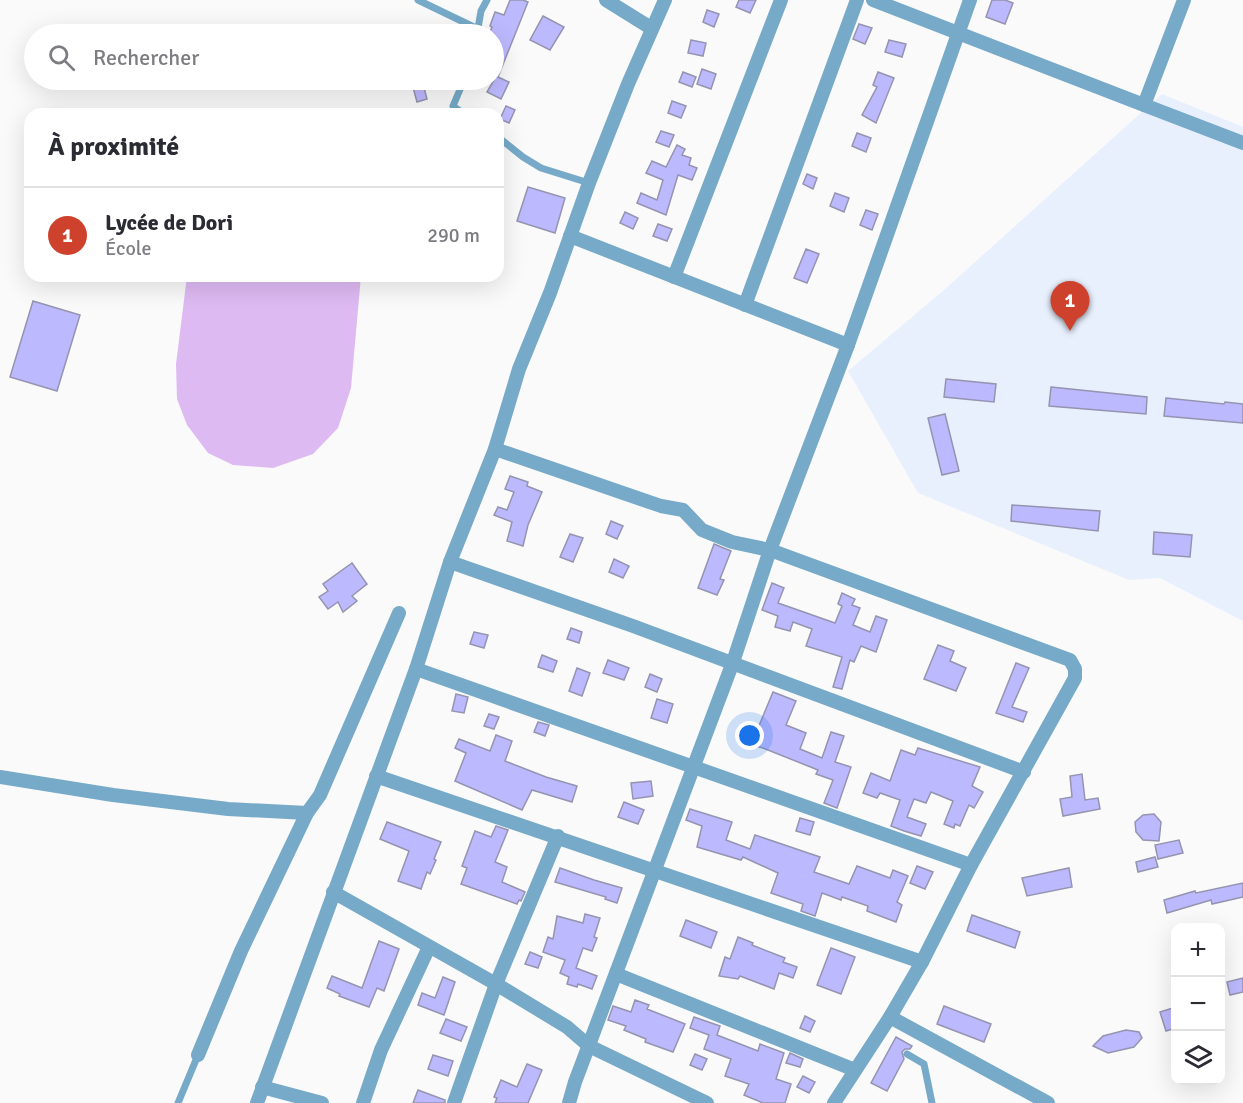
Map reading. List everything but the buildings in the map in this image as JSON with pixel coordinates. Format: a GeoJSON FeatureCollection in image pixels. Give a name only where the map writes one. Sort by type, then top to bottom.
{"type":"FeatureCollection","features":[{"type":"Feature","properties":{"kind":"street"},"geometry":{"type":"LineString","coordinates":[[606,0],[651,28]]}},
{"type":"Feature","properties":{"kind":"street"},"geometry":{"type":"LineString","coordinates":[[257,1103],[416,669],[450,562],[495,448],[519,369],[550,293],[589,183],[651,28],[665,0]]}},
{"type":"Feature","properties":{"kind":"street"},"geometry":{"type":"LineString","coordinates":[[674,277],[781,0]]}},
{"type":"Feature","properties":{"kind":"street"},"geometry":{"type":"LineString","coordinates":[[745,305],[857,0]]}},
{"type":"Feature","properties":{"kind":"street"},"geometry":{"type":"LineString","coordinates":[[873,0],[1243,143]]}},
{"type":"Feature","properties":{"kind":"street"},"geometry":{"type":"LineString","coordinates":[[569,1103],[733,662],[770,550],[848,345],[970,0]]}},
{"type":"Feature","properties":{"kind":"street"},"geometry":{"type":"LineString","coordinates":[[1144,105],[1184,0]]}},
{"type":"Feature","properties":{"kind":"street"},"geometry":{"type":"LineString","coordinates":[[570,236],[848,345]]}},
{"type":"Feature","properties":{"kind":"street"},"geometry":{"type":"LineString","coordinates":[[495,448],[661,506],[683,510],[702,530],[732,542],[770,550],[1070,660],[1075,669],[1075,678],[971,865],[922,962],[890,1017],[834,1103]]}},
{"type":"Feature","properties":{"kind":"street"},"geometry":{"type":"LineString","coordinates":[[450,562],[733,662],[1024,772]]}},
{"type":"Feature","properties":{"kind":"street"},"geometry":{"type":"LineString","coordinates":[[198,1055],[241,951],[307,813],[320,795],[399,613]]}},
{"type":"Feature","properties":{"kind":"street"},"geometry":{"type":"LineString","coordinates":[[416,669],[971,865]]}},
{"type":"Feature","properties":{"kind":"street"},"geometry":{"type":"LineString","coordinates":[[376,776],[558,836],[922,962]]}},
{"type":"Feature","properties":{"kind":"street"},"geometry":{"type":"LineString","coordinates":[[0,777],[112,795],[228,809],[307,813]]}},
{"type":"Feature","properties":{"kind":"street"},"geometry":{"type":"LineString","coordinates":[[453,1103],[496,984],[558,836]]}},
{"type":"Feature","properties":{"kind":"street"},"geometry":{"type":"LineString","coordinates":[[333,892],[496,984],[567,1027],[589,1046],[706,1103]]}},
{"type":"Feature","properties":{"kind":"street"},"geometry":{"type":"LineString","coordinates":[[363,1103],[381,1050],[429,947]]}},
{"type":"Feature","properties":{"kind":"street"},"geometry":{"type":"LineString","coordinates":[[616,974],[855,1070]]}},
{"type":"Feature","properties":{"kind":"street"},"geometry":{"type":"LineString","coordinates":[[890,1017],[1048,1103]]}},
{"type":"Feature","properties":{"kind":"street"},"geometry":{"type":"LineString","coordinates":[[262,1087],[322,1103]]}},
{"type":"Feature","properties":{"kind":"lane"},"geometry":{"type":"LineString","coordinates":[[418,0],[462,24]]}},
{"type":"Feature","properties":{"kind":"lane"},"geometry":{"type":"LineString","coordinates":[[479,24],[481,11],[488,0]]}},
{"type":"Feature","properties":{"kind":"lane"},"geometry":{"type":"LineString","coordinates":[[456,108],[453,106],[460,90]]}},
{"type":"Feature","properties":{"kind":"lane"},"geometry":{"type":"LineString","coordinates":[[504,140],[541,168],[589,183]]}},
{"type":"Feature","properties":{"kind":"lane"},"geometry":{"type":"LineString","coordinates":[[908,1054],[924,1064],[932,1103]]}},
{"type":"Feature","properties":{"kind":"lane"},"geometry":{"type":"LineString","coordinates":[[178,1103],[198,1055]]}},
{"type":"Feature","properties":{"kind":"shaded area"},"geometry":{"type":"Polygon","coordinates":[[[1162,94],[1243,127],[1243,621],[1160,578],[1129,580],[918,493],[848,371],[944,290],[1162,94]]]}},
{"type":"Feature","properties":{"kind":"shaded area"},"geometry":{"type":"Polygon","coordinates":[[[186,282],[360,282],[351,388],[338,428],[313,454],[273,468],[233,465],[208,453],[187,425],[177,399],[176,364],[186,282]]]}},
{"type":"Feature","properties":{"kind":"place","name":"Lycée de Dori"},"geometry":{"type":"Point","coordinates":[1070,331]}}]}
